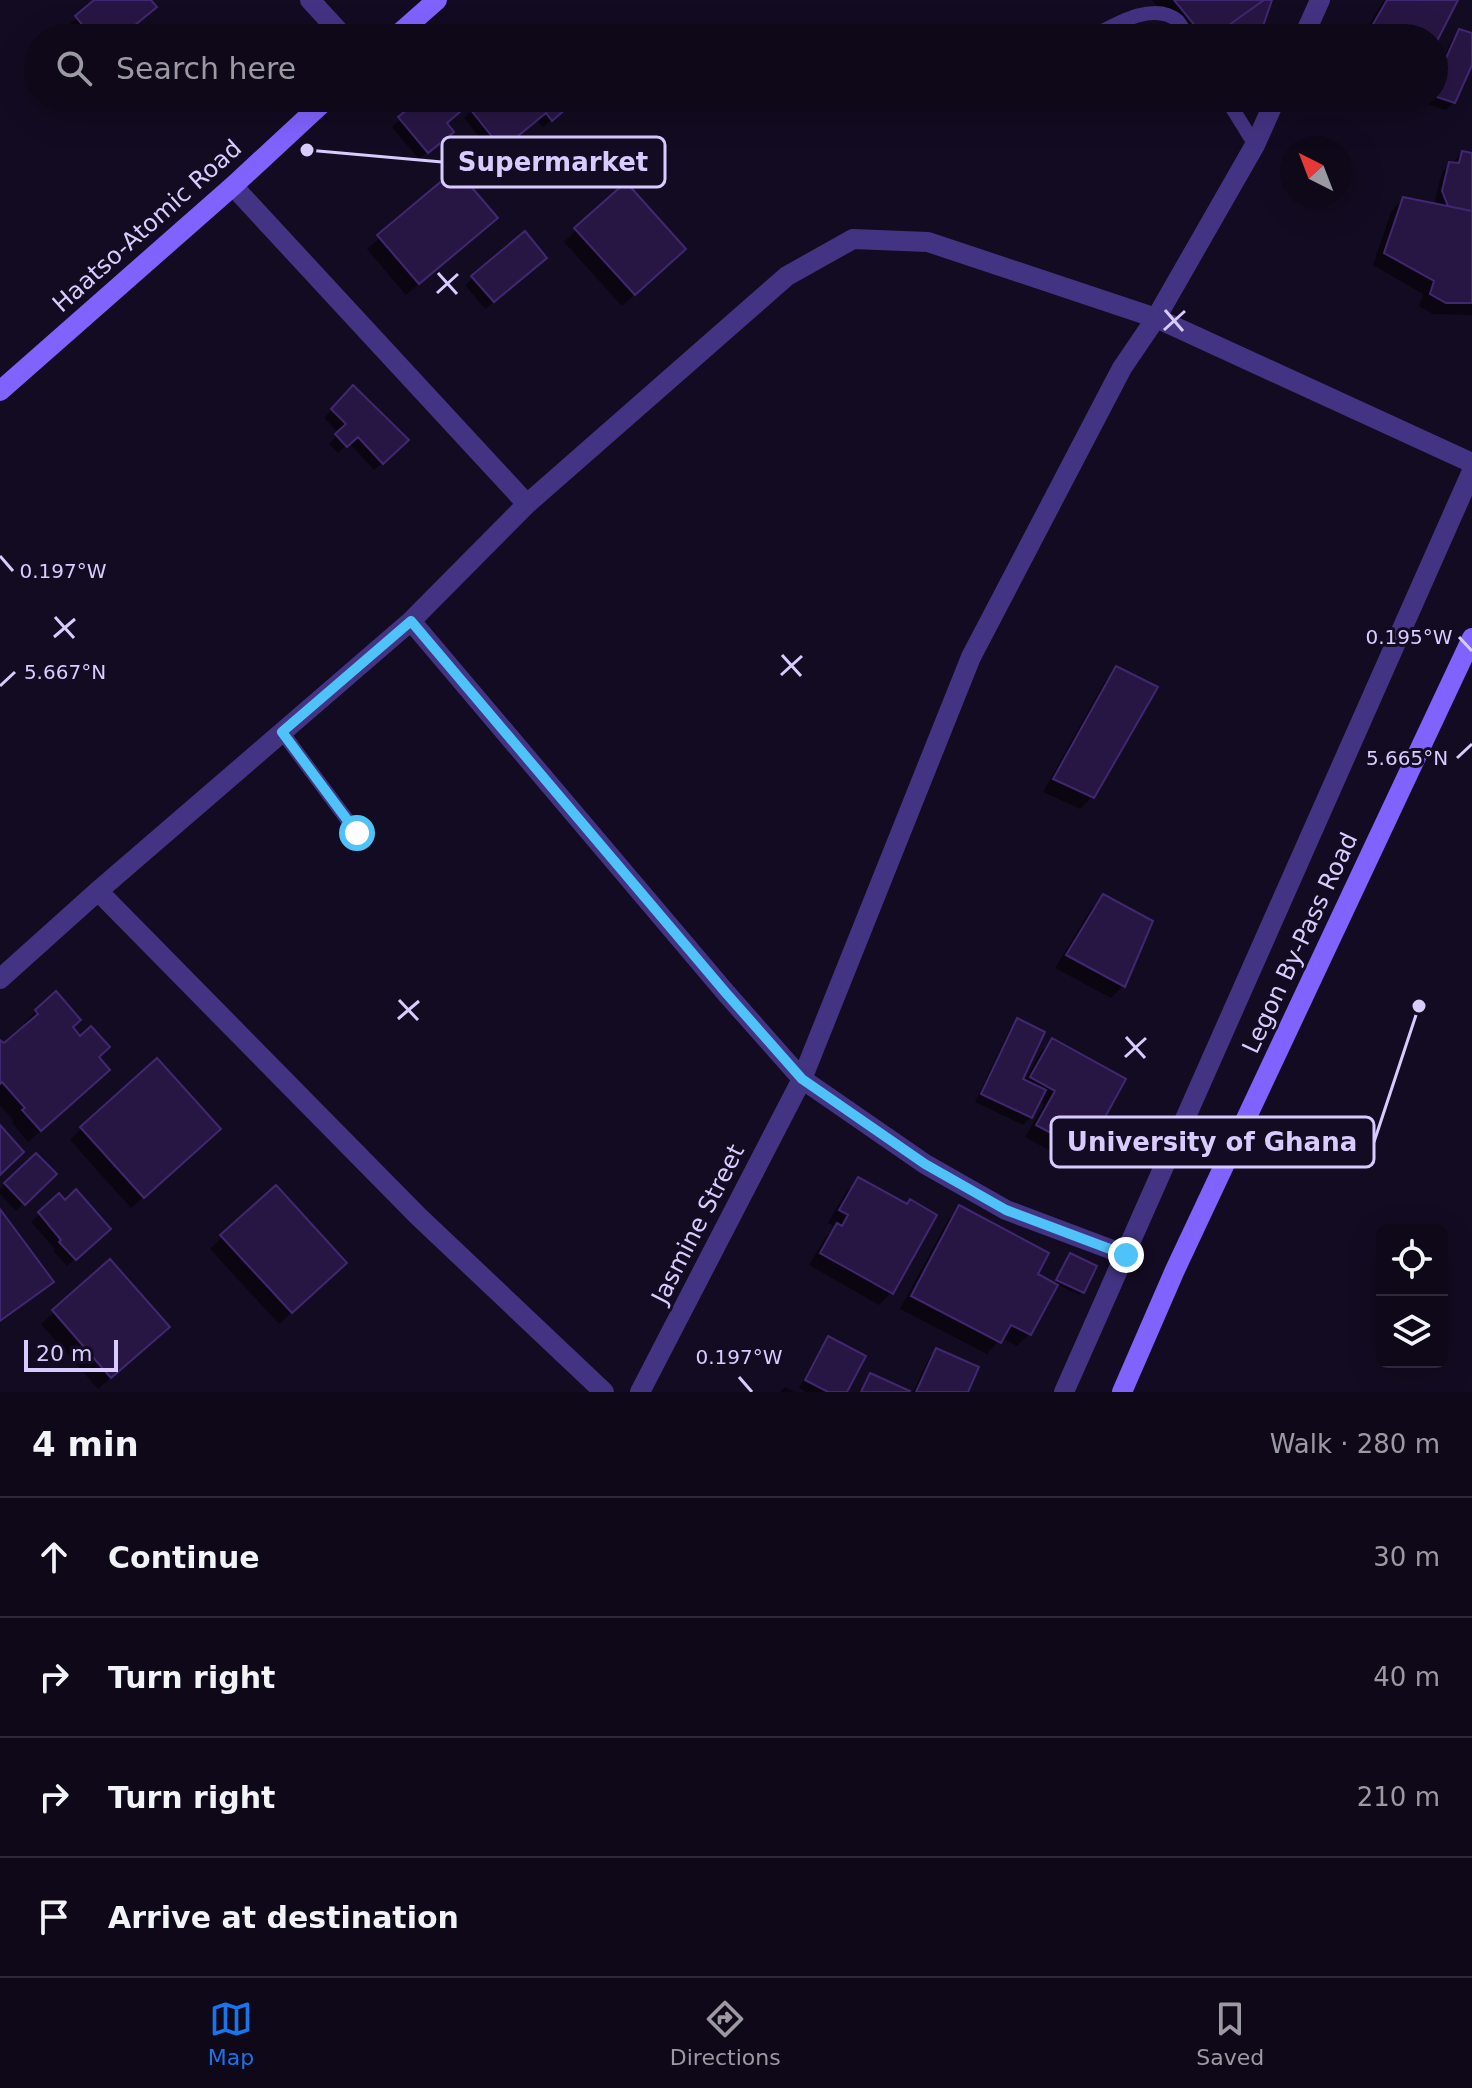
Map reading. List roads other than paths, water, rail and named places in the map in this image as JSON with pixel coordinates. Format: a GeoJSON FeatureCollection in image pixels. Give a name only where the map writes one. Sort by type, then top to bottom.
{"type":"FeatureCollection","features":[{"type":"Feature","properties":{"kind":"street"},"geometry":{"type":"LineString","coordinates":[[310,0],[332,24]]}},
{"type":"Feature","properties":{"kind":"street"},"geometry":{"type":"LineString","coordinates":[[410,24],[437,0]]}},
{"type":"Feature","properties":{"kind":"street"},"geometry":{"type":"LineString","coordinates":[[1309,24],[1320,0]]}},
{"type":"Feature","properties":{"kind":"street","name":"Haatso-Atomic Road"},"geometry":{"type":"LineString","coordinates":[[0,391],[313,112]]}},
{"type":"Feature","properties":{"kind":"street","name":"Jasmine Street"},"geometry":{"type":"LineString","coordinates":[[640,1392],[802,1079],[971,657],[1122,368],[1156,318],[1255,145],[1270,112]]}},
{"type":"Feature","properties":{"kind":"street"},"geometry":{"type":"LineString","coordinates":[[233,186],[527,504]]}},
{"type":"Feature","properties":{"kind":"street"},"geometry":{"type":"LineString","coordinates":[[0,979],[411,621],[527,504],[787,276],[853,239],[928,242],[1156,318],[1472,463]]}},
{"type":"Feature","properties":{"kind":"street"},"geometry":{"type":"LineString","coordinates":[[1064,1392],[1472,471]]}},
{"type":"Feature","properties":{"kind":"street"},"geometry":{"type":"LineString","coordinates":[[411,621],[802,1079],[925,1164],[1006,1210],[1126,1255]]}},
{"type":"Feature","properties":{"kind":"street","name":"Legon By-Pass Road"},"geometry":{"type":"LineString","coordinates":[[1122,1392],[1175,1270],[1472,638]]}},
{"type":"Feature","properties":{"kind":"street"},"geometry":{"type":"LineString","coordinates":[[98,891],[418,1216],[604,1392]]}},
{"type":"Feature","properties":{"kind":"lane"},"geometry":{"type":"LineString","coordinates":[[1116,24],[1142,10],[1159,9],[1179,24]]}},
{"type":"Feature","properties":{"kind":"lane"},"geometry":{"type":"LineString","coordinates":[[1235,112],[1255,145]]}},
{"type":"Feature","properties":{"kind":"lane"},"geometry":{"type":"LineString","coordinates":[[282,732],[357,833]]}},
{"type":"Feature","properties":{"kind":"place","name":"Supermarket"},"geometry":{"type":"Point","coordinates":[307,150]}},
{"type":"Feature","properties":{"kind":"place","name":"University of Ghana"},"geometry":{"type":"Point","coordinates":[1419,1006]}}]}
